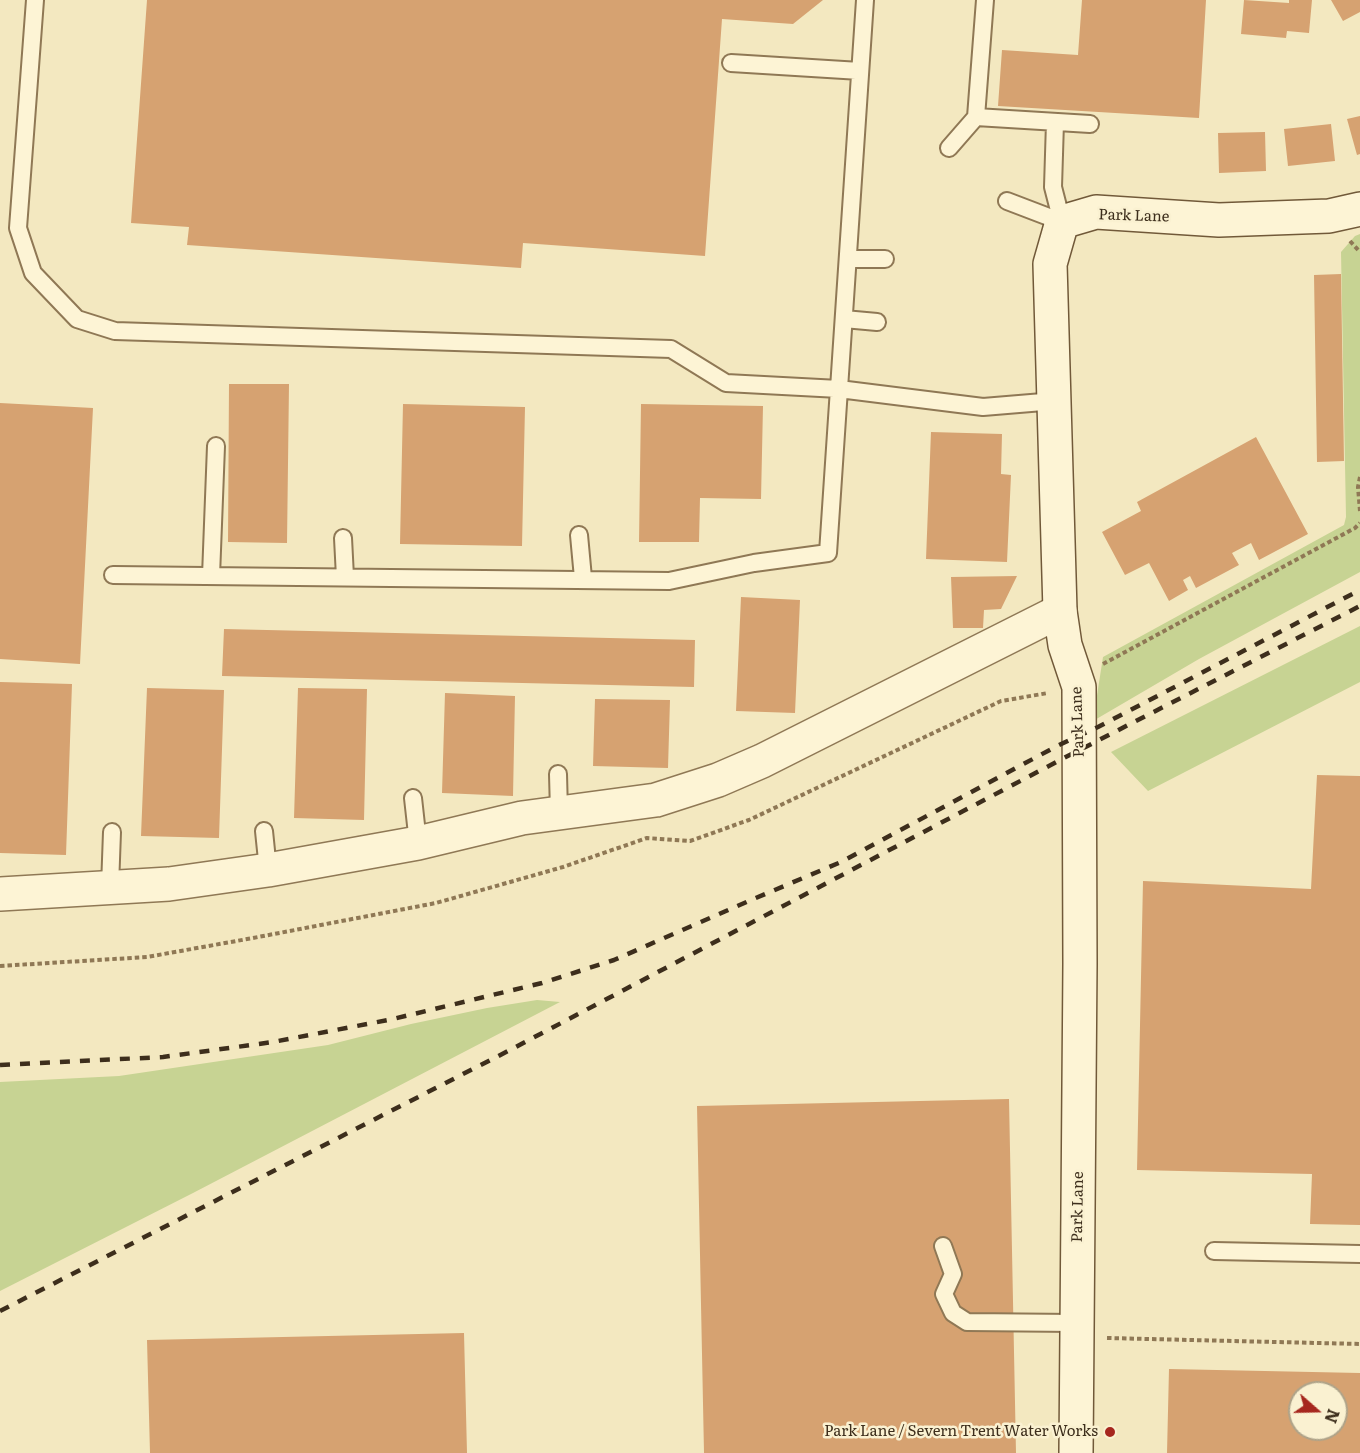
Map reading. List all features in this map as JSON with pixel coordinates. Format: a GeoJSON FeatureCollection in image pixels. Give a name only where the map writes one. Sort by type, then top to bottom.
{"type":"FeatureCollection","features":[{"type":"Feature","properties":{"kind":"street","name":"Park Lane"},"geometry":{"type":"LineString","coordinates":[[1076,1453],[1080,964],[1079,687],[1065,645],[1060,611],[1050,264],[1062,222],[1096,212],[1219,220],[1329,216],[1360,209]]}},
{"type":"Feature","properties":{"kind":"street"},"geometry":{"type":"LineString","coordinates":[[0,894],[169,884],[268,870],[418,843],[522,818],[656,800],[718,780],[762,761],[1060,611]]}},
{"type":"Feature","properties":{"kind":"lane"},"geometry":{"type":"LineString","coordinates":[[35,0],[18,228],[33,273],[77,319],[115,331],[671,349],[726,383],[839,389],[983,407],[1055,401]]}},
{"type":"Feature","properties":{"kind":"lane"},"geometry":{"type":"LineString","coordinates":[[113,575],[583,578],[669,581],[754,563],[828,553],[865,0]]}},
{"type":"Feature","properties":{"kind":"lane"},"geometry":{"type":"LineString","coordinates":[[949,148],[976,117],[985,0]]}},
{"type":"Feature","properties":{"kind":"lane"},"geometry":{"type":"LineString","coordinates":[[731,63],[860,71]]}},
{"type":"Feature","properties":{"kind":"lane"},"geometry":{"type":"LineString","coordinates":[[976,117],[1090,124]]}},
{"type":"Feature","properties":{"kind":"lane"},"geometry":{"type":"LineString","coordinates":[[1054,122],[1053,187],[1062,222]]}},
{"type":"Feature","properties":{"kind":"lane"},"geometry":{"type":"LineString","coordinates":[[1007,201],[1062,222]]}},
{"type":"Feature","properties":{"kind":"lane"},"geometry":{"type":"LineString","coordinates":[[848,259],[885,259]]}},
{"type":"Feature","properties":{"kind":"lane"},"geometry":{"type":"LineString","coordinates":[[844,319],[877,322]]}},
{"type":"Feature","properties":{"kind":"lane"},"geometry":{"type":"LineString","coordinates":[[211,576],[216,446]]}},
{"type":"Feature","properties":{"kind":"lane"},"geometry":{"type":"LineString","coordinates":[[579,535],[583,578]]}},
{"type":"Feature","properties":{"kind":"lane"},"geometry":{"type":"LineString","coordinates":[[343,538],[345,577]]}},
{"type":"Feature","properties":{"kind":"lane"},"geometry":{"type":"LineString","coordinates":[[558,774],[559,812]]}},
{"type":"Feature","properties":{"kind":"lane"},"geometry":{"type":"LineString","coordinates":[[413,798],[418,843]]}},
{"type":"Feature","properties":{"kind":"lane"},"geometry":{"type":"LineString","coordinates":[[264,831],[268,870]]}},
{"type":"Feature","properties":{"kind":"lane"},"geometry":{"type":"LineString","coordinates":[[110,887],[112,832]]}},
{"type":"Feature","properties":{"kind":"lane"},"geometry":{"type":"LineString","coordinates":[[943,1246],[953,1274],[944,1294],[953,1313],[967,1322],[1076,1330]]}},
{"type":"Feature","properties":{"kind":"lane"},"geometry":{"type":"LineString","coordinates":[[1214,1251],[1360,1254]]}},
{"type":"Feature","properties":{"kind":"path"},"geometry":{"type":"LineString","coordinates":[[1360,477],[1358,487],[1360,511]]}},
{"type":"Feature","properties":{"kind":"path"},"geometry":{"type":"LineString","coordinates":[[0,966],[147,957],[253,938],[436,903],[563,867],[647,838],[690,840],[749,820],[1001,701],[1079,687],[1105,662],[1355,528],[1360,523]]}},
{"type":"Feature","properties":{"kind":"path"},"geometry":{"type":"LineString","coordinates":[[1076,1330],[1360,1344]]}},
{"type":"Feature","properties":{"kind":"green space"},"geometry":{"type":"Polygon","coordinates":[[[1360,234],[1360,572],[1199,659],[1093,721],[1103,657],[1344,525],[1346,517],[1341,252],[1355,236],[1360,234]]]}},
{"type":"Feature","properties":{"kind":"green space"},"geometry":{"type":"Polygon","coordinates":[[[1360,626],[1360,682],[1148,791],[1111,752],[1360,626]]]}},
{"type":"Feature","properties":{"kind":"green space"},"geometry":{"type":"Polygon","coordinates":[[[537,1000],[560,1002],[0,1291],[0,1082],[119,1076],[328,1045],[411,1024],[537,1000]]]}},
{"type":"Feature","properties":{"kind":"building"},"geometry":{"type":"Polygon","coordinates":[[[147,0],[823,0],[793,24],[722,19],[705,256],[523,243],[521,268],[187,245],[189,227],[131,223],[147,0]]]}},
{"type":"Feature","properties":{"kind":"building"},"geometry":{"type":"Polygon","coordinates":[[[1082,0],[1206,0],[1199,118],[998,106],[1002,50],[1078,55],[1082,0]]]}},
{"type":"Feature","properties":{"kind":"building"},"geometry":{"type":"Polygon","coordinates":[[[1244,0],[1289,3],[1289,0],[1312,0],[1309,33],[1287,31],[1286,38],[1241,34],[1244,0]]]}},
{"type":"Feature","properties":{"kind":"building"},"geometry":{"type":"Polygon","coordinates":[[[1331,0],[1360,0],[1360,12],[1343,21],[1331,0]]]}},
{"type":"Feature","properties":{"kind":"building"},"geometry":{"type":"Polygon","coordinates":[[[1360,116],[1360,154],[1357,155],[1347,119],[1360,116]]]}},
{"type":"Feature","properties":{"kind":"building"},"geometry":{"type":"Polygon","coordinates":[[[1331,124],[1335,161],[1288,166],[1284,129],[1331,124]]]}},
{"type":"Feature","properties":{"kind":"building"},"geometry":{"type":"Polygon","coordinates":[[[1265,132],[1266,171],[1219,173],[1218,133],[1265,132]]]}},
{"type":"Feature","properties":{"kind":"building"},"geometry":{"type":"Polygon","coordinates":[[[1341,274],[1344,461],[1317,462],[1314,275],[1341,274]]]}},
{"type":"Feature","properties":{"kind":"building"},"geometry":{"type":"Polygon","coordinates":[[[229,384],[289,384],[287,543],[228,542],[229,384]]]}},
{"type":"Feature","properties":{"kind":"building"},"geometry":{"type":"Polygon","coordinates":[[[0,403],[93,408],[80,664],[0,659],[0,403]]]}},
{"type":"Feature","properties":{"kind":"building"},"geometry":{"type":"Polygon","coordinates":[[[403,404],[525,407],[522,546],[400,544],[403,404]]]}},
{"type":"Feature","properties":{"kind":"building"},"geometry":{"type":"Polygon","coordinates":[[[641,404],[763,406],[761,499],[700,498],[699,542],[639,542],[641,404]]]}},
{"type":"Feature","properties":{"kind":"building"},"geometry":{"type":"Polygon","coordinates":[[[931,432],[1002,434],[1001,474],[1011,475],[1007,562],[926,559],[931,432]]]}},
{"type":"Feature","properties":{"kind":"building"},"geometry":{"type":"Polygon","coordinates":[[[1256,437],[1308,534],[1259,560],[1251,543],[1232,553],[1239,565],[1196,588],[1190,576],[1183,580],[1188,590],[1169,601],[1149,563],[1125,575],[1102,532],[1141,511],[1137,502],[1256,437]]]}},
{"type":"Feature","properties":{"kind":"building"},"geometry":{"type":"Polygon","coordinates":[[[1017,576],[1001,609],[984,610],[983,628],[953,628],[951,577],[1017,576]]]}},
{"type":"Feature","properties":{"kind":"building"},"geometry":{"type":"Polygon","coordinates":[[[741,597],[800,600],[795,713],[736,711],[741,597]]]}},
{"type":"Feature","properties":{"kind":"building"},"geometry":{"type":"Polygon","coordinates":[[[224,629],[695,640],[694,687],[222,676],[224,629]]]}},
{"type":"Feature","properties":{"kind":"building"},"geometry":{"type":"Polygon","coordinates":[[[0,682],[72,684],[66,855],[0,853],[0,682]]]}},
{"type":"Feature","properties":{"kind":"building"},"geometry":{"type":"Polygon","coordinates":[[[147,688],[224,690],[219,838],[141,836],[147,688]]]}},
{"type":"Feature","properties":{"kind":"building"},"geometry":{"type":"Polygon","coordinates":[[[298,688],[367,689],[364,820],[294,818],[298,688]]]}},
{"type":"Feature","properties":{"kind":"building"},"geometry":{"type":"Polygon","coordinates":[[[445,693],[515,696],[513,796],[442,793],[445,693]]]}},
{"type":"Feature","properties":{"kind":"building"},"geometry":{"type":"Polygon","coordinates":[[[595,699],[670,700],[668,768],[593,766],[595,699]]]}},
{"type":"Feature","properties":{"kind":"building"},"geometry":{"type":"Polygon","coordinates":[[[1317,775],[1360,776],[1360,1225],[1310,1224],[1312,1174],[1137,1170],[1143,881],[1311,889],[1317,775]]]}},
{"type":"Feature","properties":{"kind":"building"},"geometry":{"type":"Polygon","coordinates":[[[1009,1099],[1016,1453],[704,1453],[697,1106],[1009,1099]]]}},
{"type":"Feature","properties":{"kind":"building"},"geometry":{"type":"Polygon","coordinates":[[[464,1333],[467,1453],[150,1453],[147,1340],[464,1333]]]}},
{"type":"Feature","properties":{"kind":"building"},"geometry":{"type":"Polygon","coordinates":[[[1169,1369],[1360,1373],[1360,1453],[1167,1453],[1169,1369]]]}},
{"type":"Feature","properties":{"kind":"railway"},"geometry":{"type":"LineString","coordinates":[[0,1065],[163,1057],[273,1042],[393,1019],[542,983],[614,960],[841,862],[1057,746],[1098,727],[1360,590]]}},
{"type":"Feature","properties":{"kind":"railway"},"geometry":{"type":"LineString","coordinates":[[0,1311],[510,1050],[1062,759],[1360,606]]}},
{"type":"Feature","properties":{"kind":"place","name":"Park Lane / Severn Trent Water Works"},"geometry":{"type":"Point","coordinates":[1110,1432]}}]}
